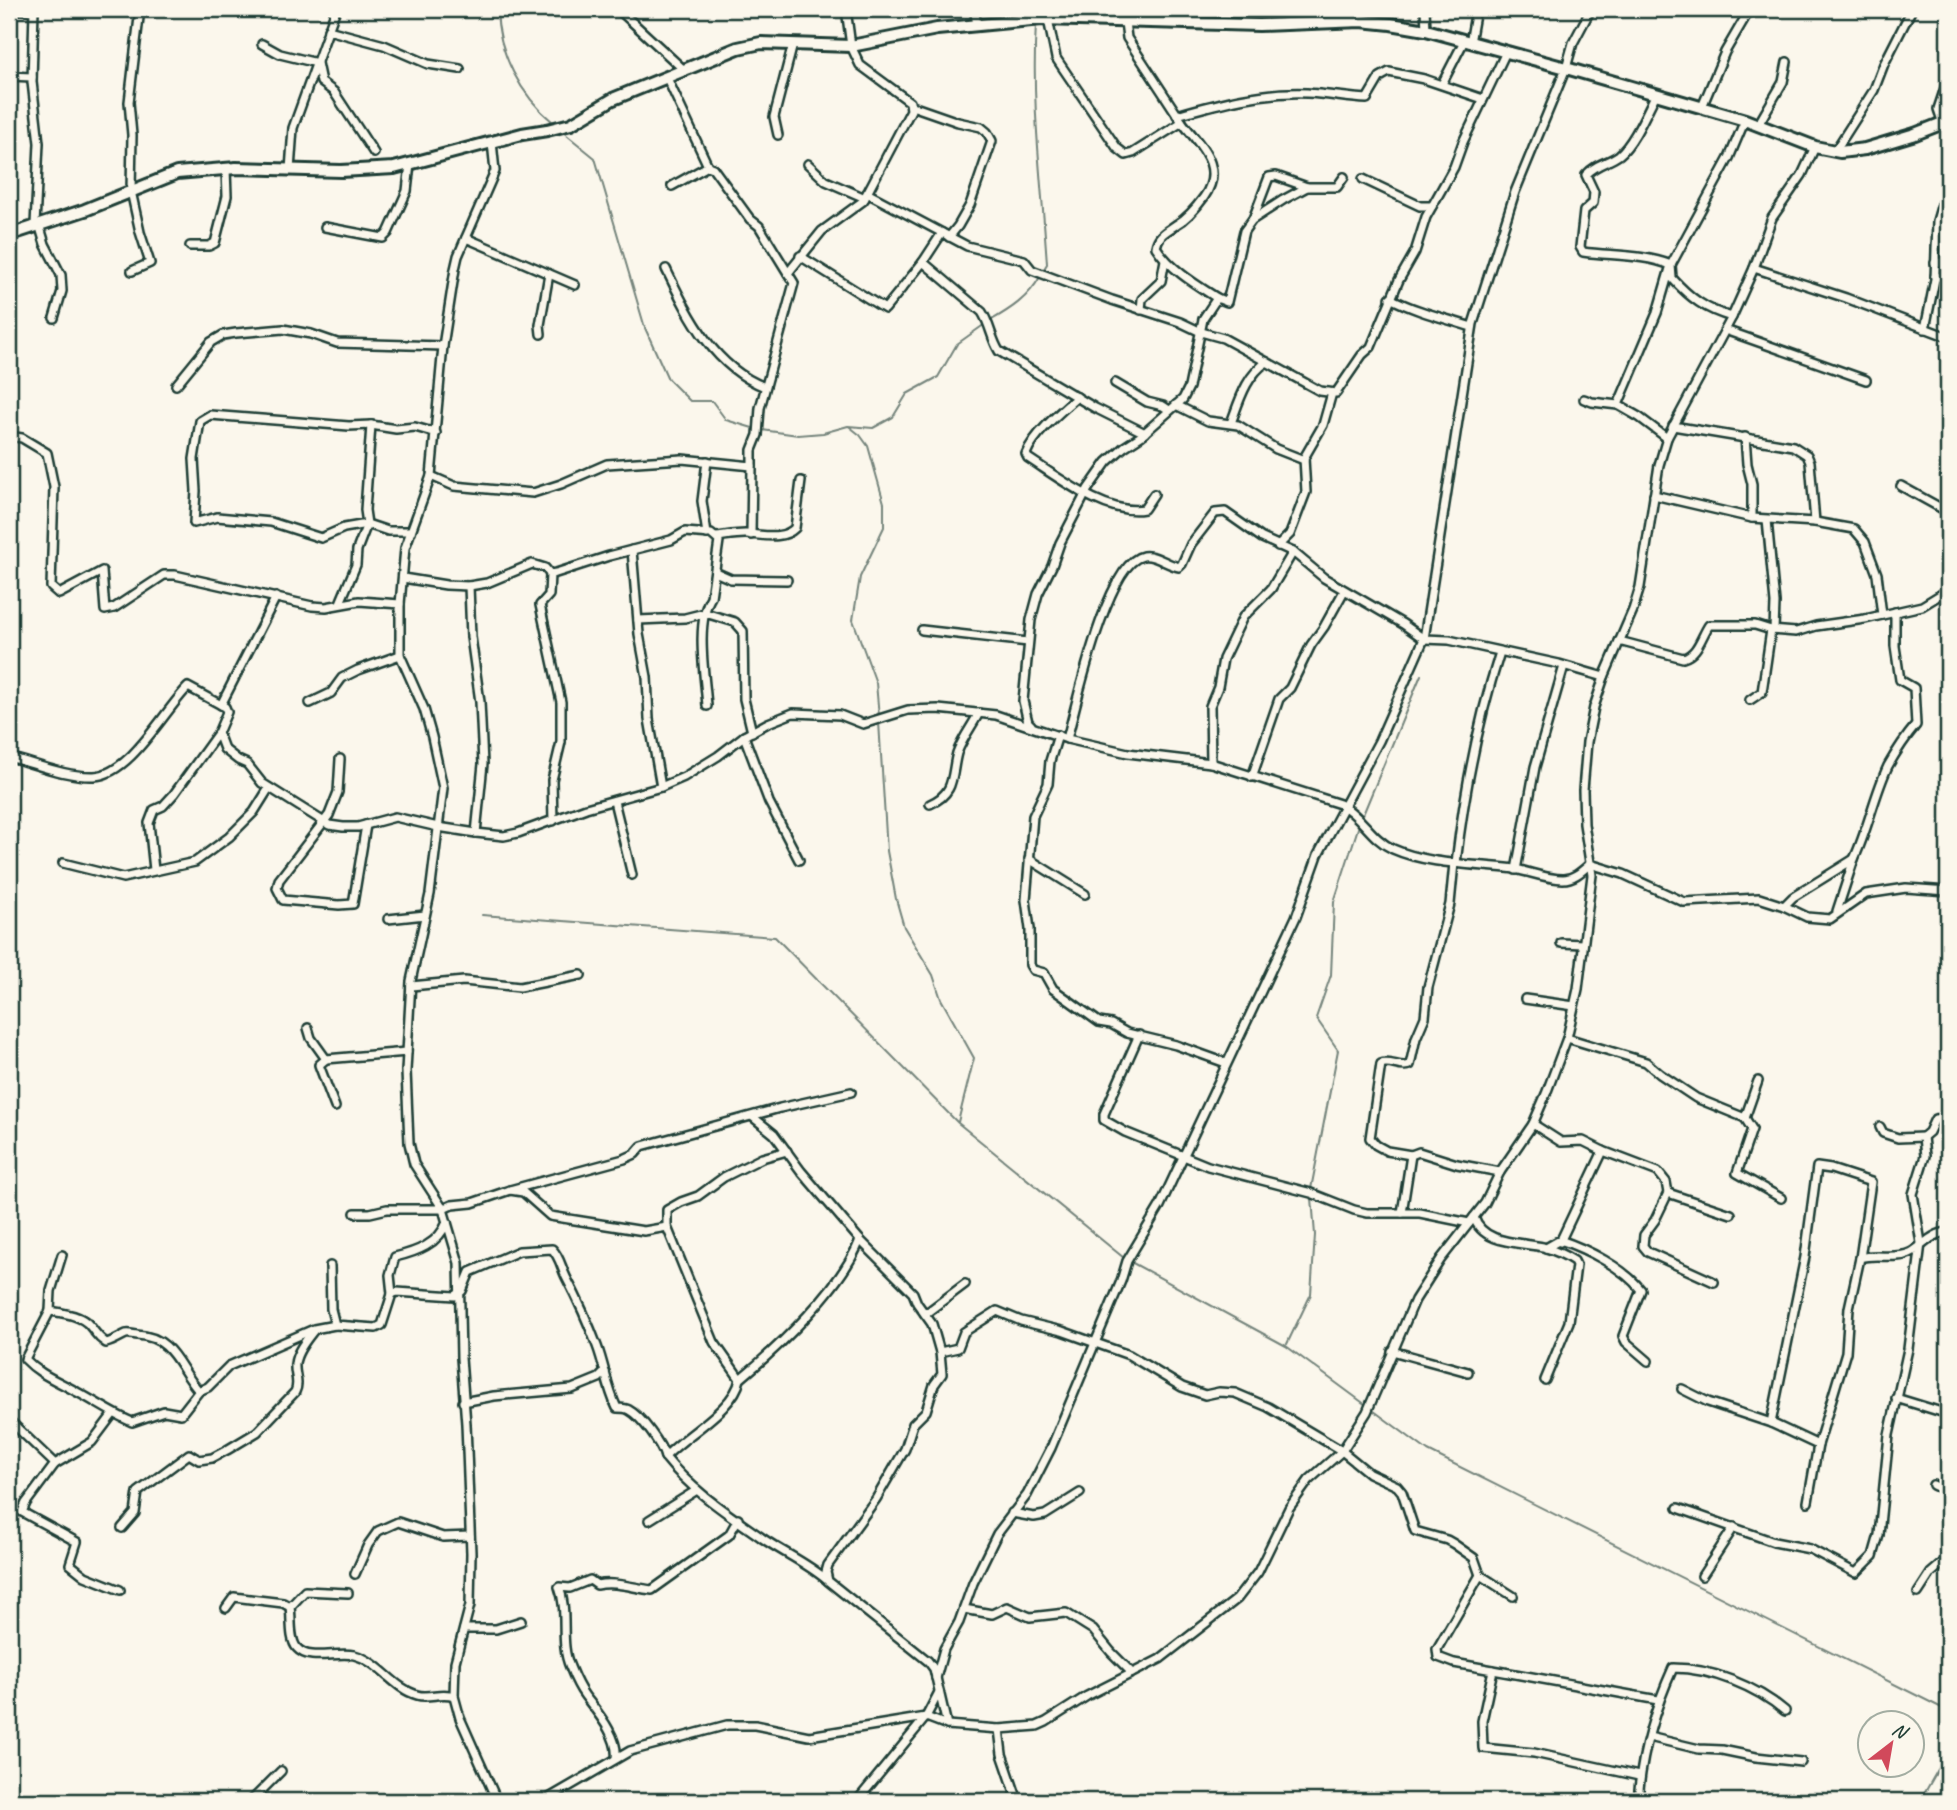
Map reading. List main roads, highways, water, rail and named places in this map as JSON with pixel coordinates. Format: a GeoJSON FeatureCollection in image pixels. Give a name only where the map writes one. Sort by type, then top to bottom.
{"type":"FeatureCollection","features":[{"type":"Feature","properties":{"kind":"waterway"},"geometry":{"type":"LineString","coordinates":[[497,9],[502,41],[513,72],[531,100],[554,123]]}},
{"type":"Feature","properties":{"kind":"waterway"},"geometry":{"type":"LineString","coordinates":[[1036,24],[1036,114],[1047,264],[1042,272]]}},
{"type":"Feature","properties":{"kind":"waterway"},"geometry":{"type":"LineString","coordinates":[[563,132],[595,158],[645,328],[668,379],[690,401],[712,401],[726,420],[756,429]]}},
{"type":"Feature","properties":{"kind":"waterway"},"geometry":{"type":"LineString","coordinates":[[990,321],[1018,302],[1040,277]]}},
{"type":"Feature","properties":{"kind":"waterway"},"geometry":{"type":"LineString","coordinates":[[762,430],[798,435],[823,433],[848,426],[873,428],[893,417],[907,394],[938,377],[957,344],[985,324]]}},
{"type":"Feature","properties":{"kind":"waterway"},"geometry":{"type":"LineString","coordinates":[[850,427],[868,446],[884,503],[884,527],[860,577],[853,620],[876,683],[879,717]]}},
{"type":"Feature","properties":{"kind":"waterway"},"geometry":{"type":"LineString","coordinates":[[1362,817],[1421,675]]}},
{"type":"Feature","properties":{"kind":"waterway"},"geometry":{"type":"LineString","coordinates":[[879,722],[887,851],[896,899],[904,927],[933,975],[941,999],[974,1058],[958,1122]]}},
{"type":"Feature","properties":{"kind":"waterway"},"geometry":{"type":"LineString","coordinates":[[1311,1189],[1338,1050],[1316,1018],[1331,975],[1334,902],[1359,825]]}},
{"type":"Feature","properties":{"kind":"waterway"},"geometry":{"type":"LineString","coordinates":[[482,915],[775,937],[958,1123],[1124,1258]]}},
{"type":"Feature","properties":{"kind":"waterway"},"geometry":{"type":"LineString","coordinates":[[1287,1344],[1311,1294],[1315,1235],[1312,1198]]}},
{"type":"Feature","properties":{"kind":"waterway"},"geometry":{"type":"LineString","coordinates":[[1129,1261],[1286,1346],[1366,1405]]}},
{"type":"Feature","properties":{"kind":"waterway"},"geometry":{"type":"LineString","coordinates":[[1370,1408],[1428,1451],[1948,1711]]}},
{"type":"Feature","properties":{"kind":"waterway"},"geometry":{"type":"LineString","coordinates":[[1920,1801],[1948,1752]]}}]}
